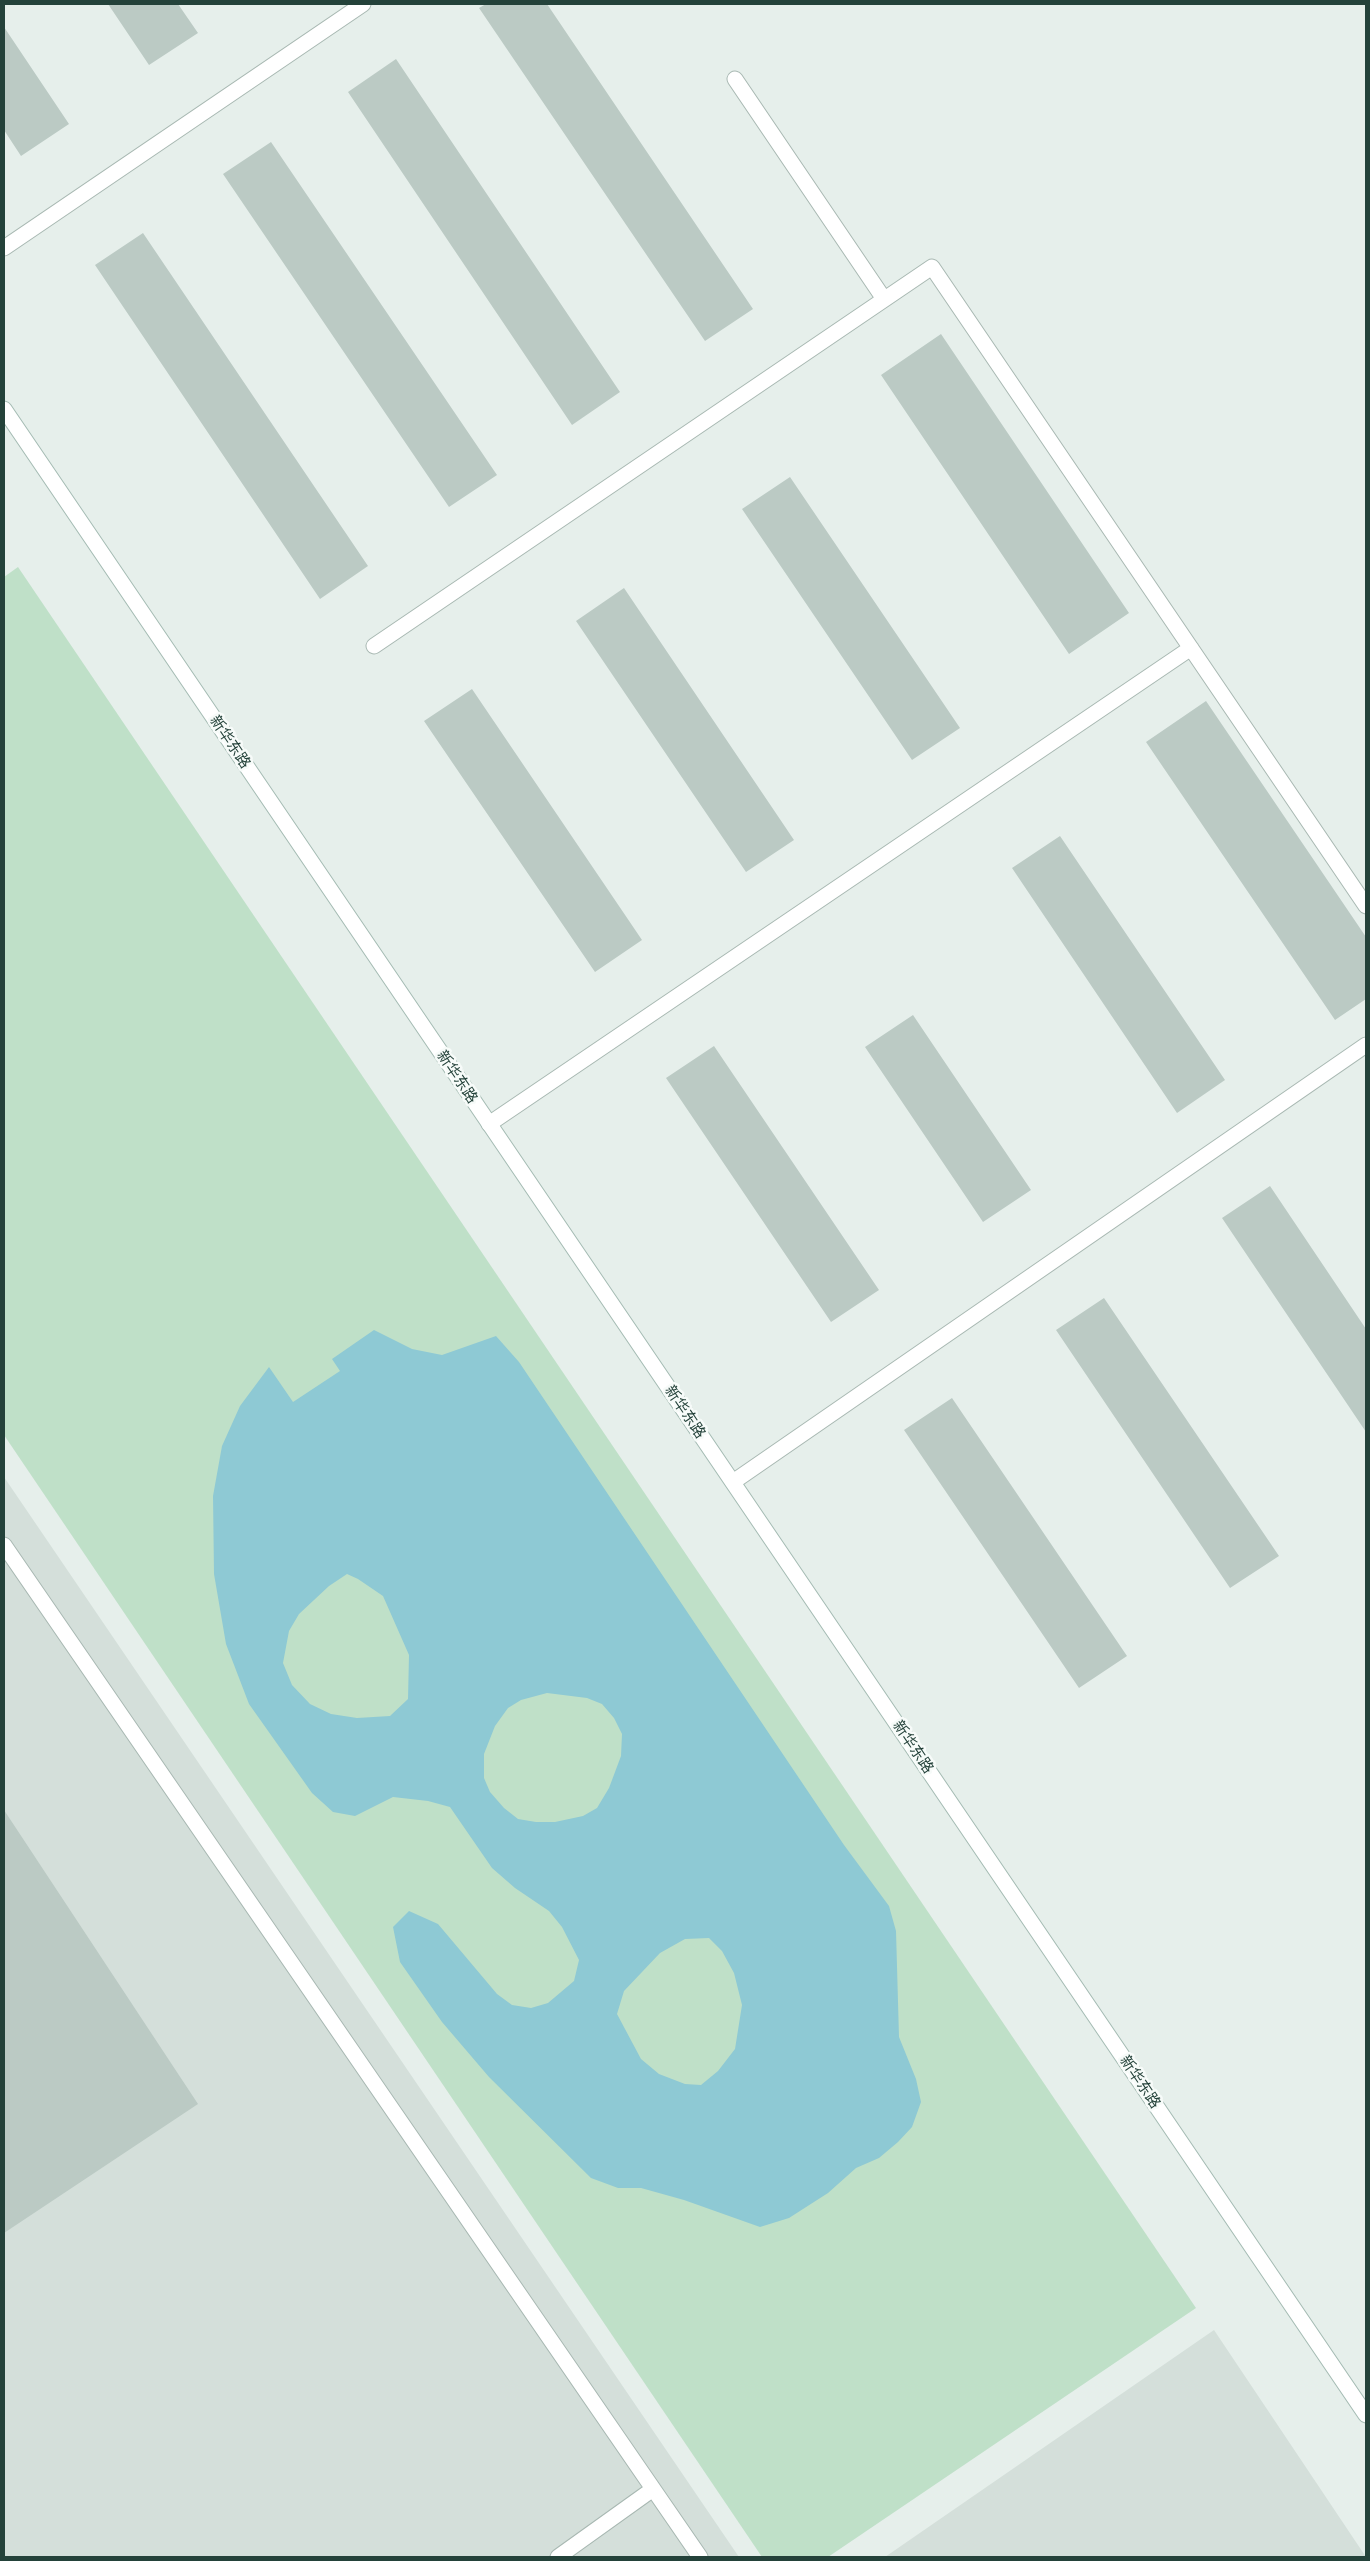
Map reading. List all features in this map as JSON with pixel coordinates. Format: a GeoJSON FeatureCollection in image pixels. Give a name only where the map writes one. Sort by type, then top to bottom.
{"type":"FeatureCollection","features":[{"type":"Feature","properties":{"kind":"main road"},"geometry":{"type":"LineString","coordinates":[[4,248],[363,4]]}},
{"type":"Feature","properties":{"kind":"main road"},"geometry":{"type":"LineString","coordinates":[[735,79],[884,299]]}},
{"type":"Feature","properties":{"kind":"main road"},"geometry":{"type":"LineString","coordinates":[[374,646],[932,267],[1366,906]]}},
{"type":"Feature","properties":{"kind":"main road","name":"新华东路"},"geometry":{"type":"LineString","coordinates":[[4,409],[1366,2415]]}},
{"type":"Feature","properties":{"kind":"main road"},"geometry":{"type":"LineString","coordinates":[[490,1124],[1191,648]]}},
{"type":"Feature","properties":{"kind":"main road"},"geometry":{"type":"LineString","coordinates":[[733,1482],[1366,1045]]}},
{"type":"Feature","properties":{"kind":"main road"},"geometry":{"type":"LineString","coordinates":[[4,1545],[700,2557]]}},
{"type":"Feature","properties":{"kind":"main road"},"geometry":{"type":"LineString","coordinates":[[558,2557],[653,2489]]}},
{"type":"Feature","properties":{"kind":"shaded area"},"geometry":{"type":"Polygon","coordinates":[[[4,1477],[739,2557],[4,2557],[4,1477]]]}},
{"type":"Feature","properties":{"kind":"shaded area"},"geometry":{"type":"Polygon","coordinates":[[[1214,2330],[1366,2557],[885,2557],[1214,2330]]]}},
{"type":"Feature","properties":{"kind":"green space"},"geometry":{"type":"Polygon","coordinates":[[[18,567],[1196,2308],[828,2557],[762,2557],[4,1435],[4,577],[18,567]]]}},
{"type":"Feature","properties":{"kind":"water"},"geometry":{"type":"Polygon","coordinates":[[[374,1330],[412,1349],[442,1355],[496,1336],[519,1362],[844,1845],[889,1906],[896,1931],[899,2037],[916,2079],[921,2102],[912,2127],[898,2142],[879,2158],[856,2168],[828,2193],[789,2218],[760,2227],[684,2200],[641,2188],[618,2188],[591,2178],[489,2077],[442,2022],[400,1962],[393,1927],[409,1911],[438,1924],[497,1994],[512,2005],[531,2008],[548,2003],[574,1981],[579,1960],[562,1927],[549,1911],[515,1888],[492,1868],[450,1807],[428,1801],[393,1797],[355,1816],[333,1812],[312,1793],[249,1704],[226,1644],[214,1574],[213,1496],[222,1446],[240,1406],[269,1367],[293,1402],[340,1371],[332,1359],[374,1330]],[[347,1574],[329,1586],[299,1614],[289,1631],[283,1663],[292,1685],[310,1704],[331,1714],[357,1718],[390,1716],[408,1699],[409,1655],[383,1596],[347,1574]],[[547,1693],[521,1700],[508,1708],[495,1726],[484,1754],[484,1778],[490,1792],[504,1808],[518,1819],[536,1822],[555,1822],[583,1816],[597,1808],[609,1788],[621,1756],[622,1734],[614,1718],[602,1704],[587,1698],[547,1693]],[[709,1938],[685,1939],[660,1953],[624,1991],[617,2014],[641,2059],[659,2074],[685,2084],[701,2085],[718,2071],[735,2049],[742,2005],[734,1973],[722,1951],[709,1938]]]}},
{"type":"Feature","properties":{"kind":"building"},"geometry":{"type":"Polygon","coordinates":[[[108,4],[178,4],[198,33],[149,65],[108,4]]]}},
{"type":"Feature","properties":{"kind":"building"},"geometry":{"type":"Polygon","coordinates":[[[486,4],[547,4],[753,309],[705,341],[479,8],[486,4]]]}},
{"type":"Feature","properties":{"kind":"building"},"geometry":{"type":"Polygon","coordinates":[[[4,27],[69,124],[21,156],[4,130],[4,27]]]}},
{"type":"Feature","properties":{"kind":"building"},"geometry":{"type":"Polygon","coordinates":[[[396,59],[620,392],[572,425],[348,92],[396,59]]]}},
{"type":"Feature","properties":{"kind":"building"},"geometry":{"type":"Polygon","coordinates":[[[271,142],[497,475],[449,507],[223,174],[271,142]]]}},
{"type":"Feature","properties":{"kind":"building"},"geometry":{"type":"Polygon","coordinates":[[[143,233],[368,566],[320,599],[95,265],[143,233]]]}},
{"type":"Feature","properties":{"kind":"building"},"geometry":{"type":"Polygon","coordinates":[[[941,334],[1129,613],[1069,654],[881,375],[941,334]]]}},
{"type":"Feature","properties":{"kind":"building"},"geometry":{"type":"Polygon","coordinates":[[[790,477],[960,728],[912,760],[742,509],[790,477]]]}},
{"type":"Feature","properties":{"kind":"building"},"geometry":{"type":"Polygon","coordinates":[[[624,588],[794,840],[746,872],[576,621],[624,588]]]}},
{"type":"Feature","properties":{"kind":"building"},"geometry":{"type":"Polygon","coordinates":[[[472,689],[642,940],[595,972],[424,721],[472,689]]]}},
{"type":"Feature","properties":{"kind":"building"},"geometry":{"type":"Polygon","coordinates":[[[1206,701],[1366,937],[1366,999],[1335,1020],[1146,742],[1206,701]]]}},
{"type":"Feature","properties":{"kind":"building"},"geometry":{"type":"Polygon","coordinates":[[[1060,836],[1225,1080],[1177,1113],[1012,868],[1060,836]]]}},
{"type":"Feature","properties":{"kind":"building"},"geometry":{"type":"Polygon","coordinates":[[[913,1015],[1031,1190],[983,1222],[865,1047],[913,1015]]]}},
{"type":"Feature","properties":{"kind":"building"},"geometry":{"type":"Polygon","coordinates":[[[714,1046],[879,1290],[831,1322],[666,1078],[714,1046]]]}},
{"type":"Feature","properties":{"kind":"building"},"geometry":{"type":"Polygon","coordinates":[[[1270,1186],[1366,1329],[1366,1432],[1222,1218],[1270,1186]]]}},
{"type":"Feature","properties":{"kind":"building"},"geometry":{"type":"Polygon","coordinates":[[[1104,1298],[1279,1556],[1230,1588],[1056,1330],[1104,1298]]]}},
{"type":"Feature","properties":{"kind":"building"},"geometry":{"type":"Polygon","coordinates":[[[952,1398],[1127,1656],[1079,1688],[904,1430],[952,1398]]]}},
{"type":"Feature","properties":{"kind":"building"},"geometry":{"type":"Polygon","coordinates":[[[4,1810],[198,2104],[4,2233],[4,1810]]]}}]}
